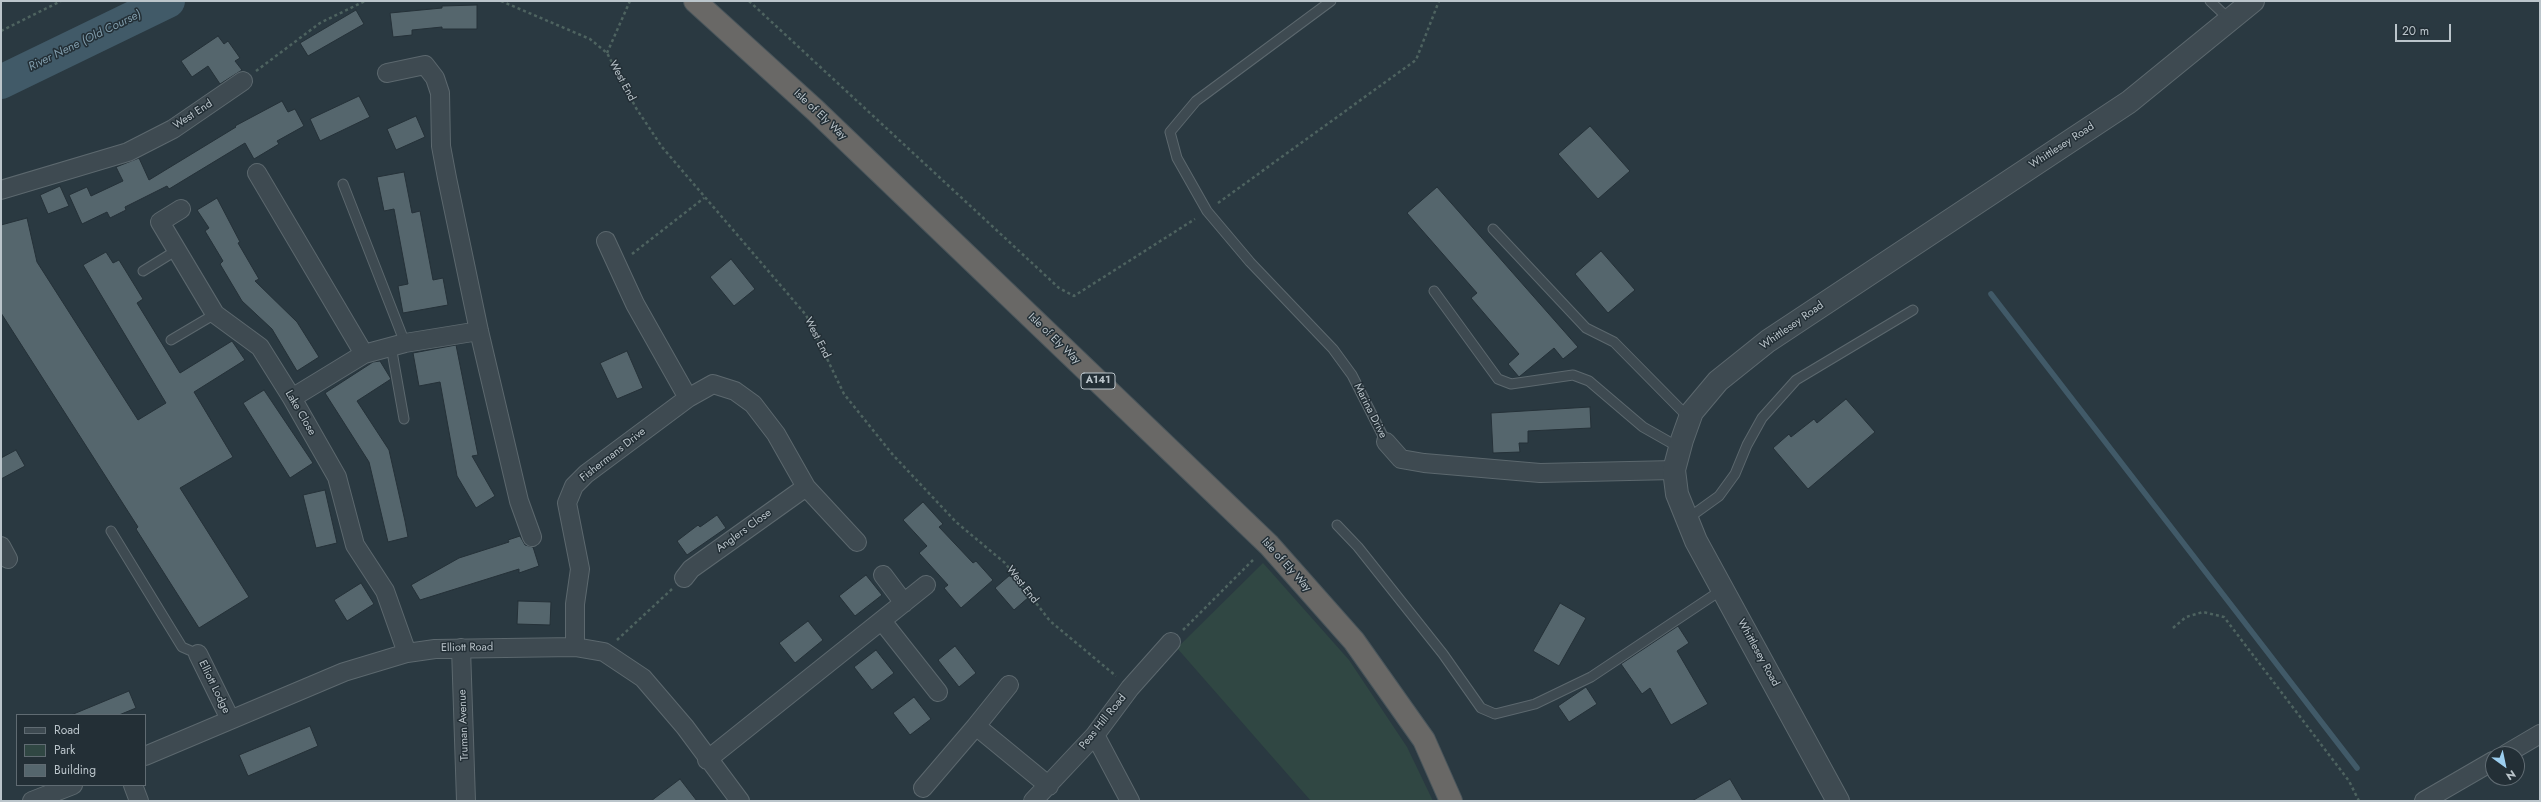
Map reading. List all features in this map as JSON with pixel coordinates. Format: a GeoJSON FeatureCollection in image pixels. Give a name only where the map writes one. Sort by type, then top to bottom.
{"type":"FeatureCollection","features":[{"type":"Feature","properties":{"kind":"highway","name":"Isle of Ely Way"},"geometry":{"type":"LineString","coordinates":[[695,1],[815,110],[1269,545],[1363,653],[1424,740],[1451,801]]}},
{"type":"Feature","properties":{"kind":"street","name":"Whittlesey Road"},"geometry":{"type":"LineString","coordinates":[[1838,801],[1696,541],[1677,494],[1674,470],[1692,412],[1718,381],[1768,341],[2128,102],[2253,1]]}},
{"type":"Feature","properties":{"kind":"street"},"geometry":{"type":"LineString","coordinates":[[387,73],[425,65],[435,78],[440,93],[441,146],[447,178],[479,331],[519,500],[532,537]]}},
{"type":"Feature","properties":{"kind":"street","name":"West End"},"geometry":{"type":"LineString","coordinates":[[1,190],[128,152],[173,128],[243,81]]}},
{"type":"Feature","properties":{"kind":"street"},"geometry":{"type":"LineString","coordinates":[[257,173],[364,354]]}},
{"type":"Feature","properties":{"kind":"street","name":"Lake Close"},"geometry":{"type":"LineString","coordinates":[[181,209],[160,222],[215,314],[260,347],[292,398],[337,477],[356,545],[385,591],[407,653]]}},
{"type":"Feature","properties":{"kind":"street"},"geometry":{"type":"LineString","coordinates":[[606,241],[619,265],[635,304],[688,398]]}},
{"type":"Feature","properties":{"kind":"street"},"geometry":{"type":"LineString","coordinates":[[292,398],[364,354],[398,345],[479,331]]}},
{"type":"Feature","properties":{"kind":"street","name":"Fishermans Drive"},"geometry":{"type":"LineString","coordinates":[[575,647],[575,604],[580,569],[567,503],[574,486],[586,474],[688,398],[713,384],[735,391],[753,404],[776,434],[806,487],[857,542]]}},
{"type":"Feature","properties":{"kind":"street","name":"Marina Drive"},"geometry":{"type":"LineString","coordinates":[[1386,442],[1401,458],[1424,463],[1540,473],[1674,470]]}},
{"type":"Feature","properties":{"kind":"street","name":"Anglers Close"},"geometry":{"type":"LineString","coordinates":[[684,578],[692,569],[806,487]]}},
{"type":"Feature","properties":{"kind":"street"},"geometry":{"type":"LineString","coordinates":[[883,575],[904,603]]}},
{"type":"Feature","properties":{"kind":"street"},"geometry":{"type":"LineString","coordinates":[[707,760],[926,585]]}},
{"type":"Feature","properties":{"kind":"street"},"geometry":{"type":"LineString","coordinates":[[882,621],[938,692]]}},
{"type":"Feature","properties":{"kind":"street","name":"Peas Hill Road"},"geometry":{"type":"LineString","coordinates":[[1033,801],[1049,786],[1095,735],[1130,688],[1171,642]]}},
{"type":"Feature","properties":{"kind":"street","name":"Elliott Road"},"geometry":{"type":"LineString","coordinates":[[146,756],[344,672],[407,653],[435,649],[462,648],[575,647],[604,652],[643,678],[685,728],[707,760],[740,801]]}},
{"type":"Feature","properties":{"kind":"street","name":"Truman Avenue"},"geometry":{"type":"LineString","coordinates":[[462,648],[466,801]]}},
{"type":"Feature","properties":{"kind":"street","name":"Elliott Lodge"},"geometry":{"type":"LineString","coordinates":[[198,654],[230,720]]}},
{"type":"Feature","properties":{"kind":"street"},"geometry":{"type":"LineString","coordinates":[[924,788],[1009,685]]}},
{"type":"Feature","properties":{"kind":"street"},"geometry":{"type":"LineString","coordinates":[[976,726],[1049,786]]}},
{"type":"Feature","properties":{"kind":"street"},"geometry":{"type":"LineString","coordinates":[[2520,746],[2540,734]]}},
{"type":"Feature","properties":{"kind":"street"},"geometry":{"type":"LineString","coordinates":[[1095,735],[1130,801]]}},
{"type":"Feature","properties":{"kind":"street"},"geometry":{"type":"LineString","coordinates":[[2424,801],[2485,767]]}},
{"type":"Feature","properties":{"kind":"street"},"geometry":{"type":"LineString","coordinates":[[32,801],[70,786]]}},
{"type":"Feature","properties":{"kind":"street"},"geometry":{"type":"LineString","coordinates":[[134,786],[139,801]]}},
{"type":"Feature","properties":{"kind":"lane","name":"Marina Drive"},"geometry":{"type":"LineString","coordinates":[[1331,1],[1196,101],[1170,132],[1177,158],[1207,211],[1250,262],[1332,348],[1352,375],[1386,442]]}},
{"type":"Feature","properties":{"kind":"lane"},"geometry":{"type":"LineString","coordinates":[[2210,1],[2230,20]]}},
{"type":"Feature","properties":{"kind":"lane"},"geometry":{"type":"LineString","coordinates":[[343,184],[398,345],[404,419]]}},
{"type":"Feature","properties":{"kind":"lane"},"geometry":{"type":"LineString","coordinates":[[1493,229],[1586,328],[1614,342],[1690,419]]}},
{"type":"Feature","properties":{"kind":"lane"},"geometry":{"type":"LineString","coordinates":[[143,271],[177,250]]}},
{"type":"Feature","properties":{"kind":"lane"},"geometry":{"type":"LineString","coordinates":[[1434,291],[1498,378],[1511,384],[1573,375],[1589,381],[1642,428],[1680,448]]}},
{"type":"Feature","properties":{"kind":"lane"},"geometry":{"type":"LineString","coordinates":[[1687,518],[1719,496],[1735,474],[1747,445],[1762,418],[1796,380],[1913,310]]}},
{"type":"Feature","properties":{"kind":"lane"},"geometry":{"type":"LineString","coordinates":[[171,340],[215,314]]}},
{"type":"Feature","properties":{"kind":"lane"},"geometry":{"type":"LineString","coordinates":[[1337,525],[1358,547],[1443,654],[1481,708],[1495,714],[1535,704],[1591,678],[1723,589]]}},
{"type":"Feature","properties":{"kind":"lane"},"geometry":{"type":"LineString","coordinates":[[111,531],[182,647],[198,654]]}},
{"type":"Feature","properties":{"kind":"path"},"geometry":{"type":"LineString","coordinates":[[1,30],[61,1]]}},
{"type":"Feature","properties":{"kind":"path"},"geometry":{"type":"LineString","coordinates":[[243,81],[320,23],[366,1]]}},
{"type":"Feature","properties":{"kind":"path","name":"West End"},"geometry":{"type":"LineString","coordinates":[[501,1],[590,39],[607,53],[636,108],[662,147],[704,198],[806,315],[844,394],[893,455],[956,522],[1005,564],[1050,621],[1130,688]]}},
{"type":"Feature","properties":{"kind":"path"},"geometry":{"type":"LineString","coordinates":[[607,53],[630,1]]}},
{"type":"Feature","properties":{"kind":"path"},"geometry":{"type":"LineString","coordinates":[[749,1],[1059,288],[1074,296],[1207,211],[1416,60],[1438,1]]}},
{"type":"Feature","properties":{"kind":"path"},"geometry":{"type":"LineString","coordinates":[[619,265],[704,198]]}},
{"type":"Feature","properties":{"kind":"path"},"geometry":{"type":"LineString","coordinates":[[1171,642],[1269,545]]}},
{"type":"Feature","properties":{"kind":"path"},"geometry":{"type":"LineString","coordinates":[[604,652],[684,578]]}},
{"type":"Feature","properties":{"kind":"path"},"geometry":{"type":"LineString","coordinates":[[2173,628],[2186,617],[2203,612],[2224,616],[2349,781],[2359,801]]}},
{"type":"Feature","properties":{"kind":"green space"},"geometry":{"type":"Polygon","coordinates":[[[1263,563],[1349,660],[1407,747],[1433,801],[1311,801],[1177,648],[1263,563]]]}},
{"type":"Feature","properties":{"kind":"building"},"geometry":{"type":"Polygon","coordinates":[[[477,5],[477,29],[442,29],[442,27],[412,30],[412,35],[393,37],[390,13],[442,8],[442,6],[477,5]]]}},
{"type":"Feature","properties":{"kind":"building"},"geometry":{"type":"Polygon","coordinates":[[[356,10],[364,24],[308,56],[300,43],[356,10]]]}},
{"type":"Feature","properties":{"kind":"building"},"geometry":{"type":"Polygon","coordinates":[[[218,36],[224,44],[228,41],[240,58],[235,61],[242,70],[220,84],[208,66],[192,77],[181,61],[218,36]]]}},
{"type":"Feature","properties":{"kind":"building"},"geometry":{"type":"Polygon","coordinates":[[[359,96],[370,117],[320,141],[310,119],[359,96]]]}},
{"type":"Feature","properties":{"kind":"building"},"geometry":{"type":"Polygon","coordinates":[[[282,101],[288,112],[295,109],[304,126],[277,141],[279,144],[254,159],[245,143],[169,189],[167,186],[125,207],[126,210],[110,218],[107,212],[82,224],[69,195],[87,187],[91,196],[123,181],[116,167],[139,158],[149,180],[236,127],[235,126],[282,101]]]}},
{"type":"Feature","properties":{"kind":"building"},"geometry":{"type":"Polygon","coordinates":[[[416,116],[425,137],[396,150],[387,129],[416,116]]]}},
{"type":"Feature","properties":{"kind":"building"},"geometry":{"type":"Polygon","coordinates":[[[1590,126],[1630,171],[1598,199],[1558,154],[1590,126]]]}},
{"type":"Feature","properties":{"kind":"building"},"geometry":{"type":"Polygon","coordinates":[[[404,172],[412,213],[420,211],[433,280],[443,278],[448,305],[403,313],[398,286],[408,284],[394,209],[384,211],[377,177],[404,172]]]}},
{"type":"Feature","properties":{"kind":"building"},"geometry":{"type":"Polygon","coordinates":[[[60,186],[69,206],[48,214],[40,195],[60,186]]]}},
{"type":"Feature","properties":{"kind":"building"},"geometry":{"type":"Polygon","coordinates":[[[1437,187],[1578,347],[1563,359],[1554,348],[1519,377],[1508,364],[1519,354],[1471,298],[1477,293],[1407,213],[1437,187]]]}},
{"type":"Feature","properties":{"kind":"building"},"geometry":{"type":"Polygon","coordinates":[[[217,198],[240,242],[238,243],[259,279],[255,281],[297,322],[319,357],[297,371],[272,329],[242,301],[220,264],[223,261],[205,231],[209,228],[197,210],[217,198]]]}},
{"type":"Feature","properties":{"kind":"building"},"geometry":{"type":"Polygon","coordinates":[[[27,218],[37,262],[138,420],[166,403],[83,265],[106,252],[113,263],[119,260],[143,299],[137,303],[180,373],[232,341],[245,360],[194,392],[233,457],[180,488],[249,597],[199,628],[136,529],[138,527],[1,313],[1,225],[27,218]]]}},
{"type":"Feature","properties":{"kind":"building"},"geometry":{"type":"Polygon","coordinates":[[[1601,251],[1635,290],[1608,313],[1575,274],[1601,251]]]}},
{"type":"Feature","properties":{"kind":"building"},"geometry":{"type":"Polygon","coordinates":[[[731,259],[755,289],[734,306],[710,277],[731,259]]]}},
{"type":"Feature","properties":{"kind":"building"},"geometry":{"type":"Polygon","coordinates":[[[456,345],[478,455],[472,456],[495,496],[476,508],[457,476],[440,382],[419,386],[413,353],[456,345]]]}},
{"type":"Feature","properties":{"kind":"building"},"geometry":{"type":"Polygon","coordinates":[[[627,351],[643,388],[617,399],[600,363],[627,351]]]}},
{"type":"Feature","properties":{"kind":"building"},"geometry":{"type":"Polygon","coordinates":[[[380,361],[391,379],[357,401],[389,450],[405,521],[408,537],[388,542],[369,462],[325,393],[373,362],[380,361]]]}},
{"type":"Feature","properties":{"kind":"building"},"geometry":{"type":"Polygon","coordinates":[[[264,390],[313,463],[290,478],[243,403],[264,390]]]}},
{"type":"Feature","properties":{"kind":"building"},"geometry":{"type":"Polygon","coordinates":[[[1846,399],[1875,432],[1808,489],[1773,448],[1789,434],[1791,437],[1814,419],[1817,423],[1846,399]]]}},
{"type":"Feature","properties":{"kind":"building"},"geometry":{"type":"Polygon","coordinates":[[[1590,407],[1591,428],[1528,431],[1528,443],[1519,443],[1520,452],[1493,453],[1491,413],[1590,407]]]}},
{"type":"Feature","properties":{"kind":"building"},"geometry":{"type":"Polygon","coordinates":[[[16,450],[25,466],[1,479],[1,458],[16,450]]]}},
{"type":"Feature","properties":{"kind":"building"},"geometry":{"type":"Polygon","coordinates":[[[325,490],[337,543],[316,548],[303,495],[325,490]]]}},
{"type":"Feature","properties":{"kind":"building"},"geometry":{"type":"Polygon","coordinates":[[[923,502],[943,524],[939,527],[973,563],[976,561],[993,580],[961,608],[944,588],[948,585],[919,553],[927,546],[903,520],[923,502]]]}},
{"type":"Feature","properties":{"kind":"building"},"geometry":{"type":"Polygon","coordinates":[[[717,515],[726,528],[687,555],[677,541],[698,525],[700,527],[717,515]]]}},
{"type":"Feature","properties":{"kind":"building"},"geometry":{"type":"Polygon","coordinates":[[[520,536],[525,545],[533,547],[539,566],[519,573],[519,569],[420,600],[411,585],[459,558],[509,542],[508,540],[520,536]]]}},
{"type":"Feature","properties":{"kind":"building"},"geometry":{"type":"Polygon","coordinates":[[[866,575],[882,595],[855,616],[839,596],[866,575]]]}},
{"type":"Feature","properties":{"kind":"building"},"geometry":{"type":"Polygon","coordinates":[[[1010,575],[1029,597],[1014,610],[995,588],[1010,575]]]}},
{"type":"Feature","properties":{"kind":"building"},"geometry":{"type":"Polygon","coordinates":[[[361,583],[374,604],[347,621],[334,600],[361,583]]]}},
{"type":"Feature","properties":{"kind":"building"},"geometry":{"type":"Polygon","coordinates":[[[518,601],[551,602],[550,625],[517,624],[518,601]]]}},
{"type":"Feature","properties":{"kind":"building"},"geometry":{"type":"Polygon","coordinates":[[[1560,603],[1586,618],[1559,666],[1533,651],[1560,603]]]}},
{"type":"Feature","properties":{"kind":"building"},"geometry":{"type":"Polygon","coordinates":[[[808,621],[823,640],[795,663],[779,643],[808,621]]]}},
{"type":"Feature","properties":{"kind":"building"},"geometry":{"type":"Polygon","coordinates":[[[1678,626],[1689,643],[1677,651],[1708,704],[1671,725],[1650,688],[1642,694],[1621,664],[1678,626]]]}},
{"type":"Feature","properties":{"kind":"building"},"geometry":{"type":"Polygon","coordinates":[[[955,646],[976,673],[959,687],[938,660],[955,646]]]}},
{"type":"Feature","properties":{"kind":"building"},"geometry":{"type":"Polygon","coordinates":[[[876,650],[894,673],[872,690],[854,667],[876,650]]]}},
{"type":"Feature","properties":{"kind":"building"},"geometry":{"type":"Polygon","coordinates":[[[1586,687],[1597,704],[1569,722],[1558,706],[1586,687]]]}},
{"type":"Feature","properties":{"kind":"building"},"geometry":{"type":"Polygon","coordinates":[[[129,691],[136,708],[121,714],[73,714],[129,691]]]}},
{"type":"Feature","properties":{"kind":"building"},"geometry":{"type":"Polygon","coordinates":[[[914,697],[931,719],[910,735],[893,713],[914,697]]]}},
{"type":"Feature","properties":{"kind":"building"},"geometry":{"type":"Polygon","coordinates":[[[310,726],[318,746],[248,776],[239,755],[310,726]]]}},
{"type":"Feature","properties":{"kind":"building"},"geometry":{"type":"Polygon","coordinates":[[[680,779],[697,801],[651,801],[680,779]]]}},
{"type":"Feature","properties":{"kind":"building"},"geometry":{"type":"Polygon","coordinates":[[[1730,779],[1743,801],[1692,801],[1730,779]]]}},
{"type":"Feature","properties":{"kind":"waterway","name":"River Nene (Old Course)"},"geometry":{"type":"LineString","coordinates":[[1,82],[168,1]]}},
{"type":"Feature","properties":{"kind":"waterway"},"geometry":{"type":"LineString","coordinates":[[1991,294],[2357,768]]}}]}
